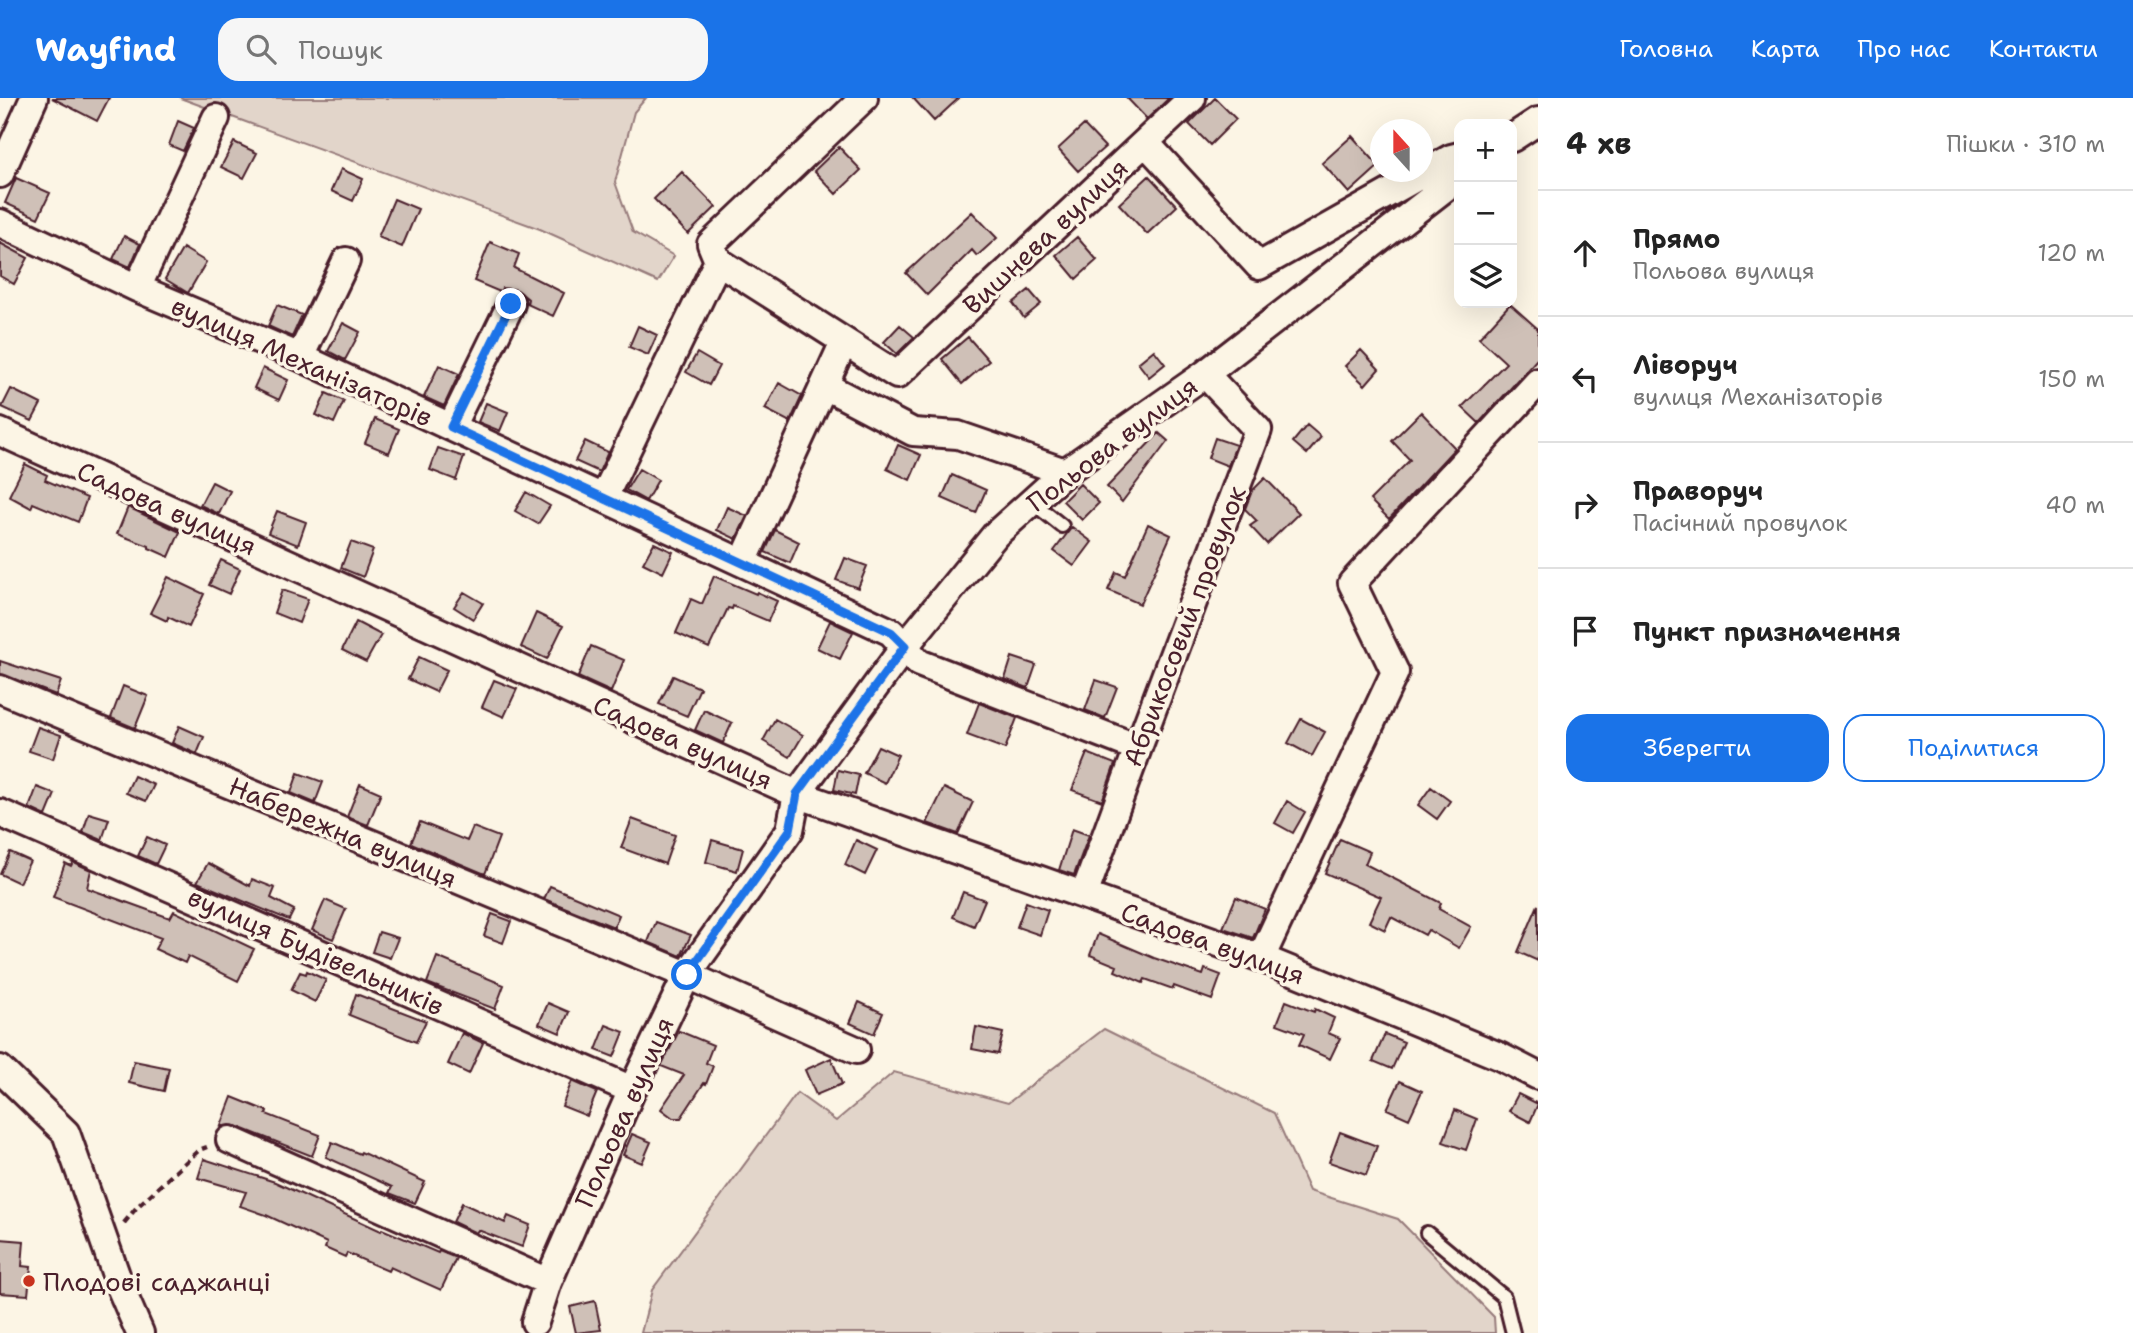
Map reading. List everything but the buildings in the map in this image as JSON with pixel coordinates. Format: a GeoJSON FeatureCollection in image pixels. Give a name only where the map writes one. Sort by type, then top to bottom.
{"type":"FeatureCollection","features":[{"type":"Feature","properties":{"kind":"street"},"geometry":{"type":"LineString","coordinates":[[0,174],[34,98]]}},
{"type":"Feature","properties":{"kind":"street"},"geometry":{"type":"LineString","coordinates":[[743,562],[844,342],[718,261],[711,244],[864,98]]}},
{"type":"Feature","properties":{"kind":"street","name":"Вишнева вулиця"},"geometry":{"type":"LineString","coordinates":[[844,342],[897,375],[1192,98]]}},
{"type":"Feature","properties":{"kind":"street"},"geometry":{"type":"LineString","coordinates":[[137,288],[216,118]]}},
{"type":"Feature","properties":{"kind":"street"},"geometry":{"type":"LineString","coordinates":[[1517,135],[1538,121]]}},
{"type":"Feature","properties":{"kind":"street"},"geometry":{"type":"LineString","coordinates":[[1145,142],[1259,266],[1454,157]]}},
{"type":"Feature","properties":{"kind":"street","name":"Польова вулиця"},"geometry":{"type":"LineString","coordinates":[[535,1322],[548,1282],[632,1090],[687,975],[790,830],[797,794],[905,646],[996,534],[1065,472],[1205,374],[1454,181]]}},
{"type":"Feature","properties":{"kind":"street","name":"вулиця Механізаторів"},"geometry":{"type":"LineString","coordinates":[[0,223],[137,288],[300,357],[891,632],[919,663],[1138,748]]}},
{"type":"Feature","properties":{"kind":"street"},"geometry":{"type":"LineString","coordinates":[[300,357],[346,261]]}},
{"type":"Feature","properties":{"kind":"street"},"geometry":{"type":"LineString","coordinates":[[604,497],[718,261]]}},
{"type":"Feature","properties":{"kind":"street"},"geometry":{"type":"LineString","coordinates":[[451,427],[511,304]]}},
{"type":"Feature","properties":{"kind":"street","name":"Абрикосовий провулок"},"geometry":{"type":"LineString","coordinates":[[1084,895],[1258,430],[1205,374]]}},
{"type":"Feature","properties":{"kind":"street"},"geometry":{"type":"LineString","coordinates":[[1261,958],[1395,671],[1352,583],[1538,382]]}},
{"type":"Feature","properties":{"kind":"street"},"geometry":{"type":"LineString","coordinates":[[831,388],[912,432],[958,435],[1065,472]]}},
{"type":"Feature","properties":{"kind":"street","name":"Садова вулиця"},"geometry":{"type":"LineString","coordinates":[[0,432],[797,794],[1261,958],[1499,1056],[1538,1076]]}},
{"type":"Feature","properties":{"kind":"street","name":"Набережна вулиця"},"geometry":{"type":"LineString","coordinates":[[0,689],[687,975],[856,1050]]}},
{"type":"Feature","properties":{"kind":"street","name":"вулиця Будівельників"},"geometry":{"type":"LineString","coordinates":[[0,813],[632,1090]]}},
{"type":"Feature","properties":{"kind":"street"},"geometry":{"type":"LineString","coordinates":[[0,1069],[66,1133],[121,1289],[140,1333]]}},
{"type":"Feature","properties":{"kind":"street"},"geometry":{"type":"LineString","coordinates":[[230,1140],[548,1282]]}},
{"type":"Feature","properties":{"kind":"lane"},"geometry":{"type":"LineString","coordinates":[[1032,502],[1062,526]]}},
{"type":"Feature","properties":{"kind":"lane"},"geometry":{"type":"LineString","coordinates":[[1427,1233],[1504,1297],[1513,1333]]}},
{"type":"Feature","properties":{"kind":"path"},"geometry":{"type":"LineString","coordinates":[[106,1245],[137,1207],[198,1150],[230,1140]]}},
{"type":"Feature","properties":{"kind":"shaded area"},"geometry":{"type":"Polygon","coordinates":[[[180,98],[646,98],[634,112],[615,182],[633,232],[674,256],[658,282],[540,229],[180,98]]]}},
{"type":"Feature","properties":{"kind":"shaded area"},"geometry":{"type":"Polygon","coordinates":[[[1104,1029],[1274,1113],[1309,1191],[1398,1219],[1494,1317],[1495,1333],[641,1333],[652,1290],[797,1093],[836,1121],[894,1072],[1008,1103],[1104,1029]]]}},
{"type":"Feature","properties":{"kind":"place","name":"Плодові саджанці"},"geometry":{"type":"Point","coordinates":[29,1281]}},
{"type":"Feature","properties":{"kind":"route"},"geometry":{"type":"LineString","coordinates":[[511,304],[451,427],[891,632],[905,646],[797,794],[790,830],[687,975]]}}]}
